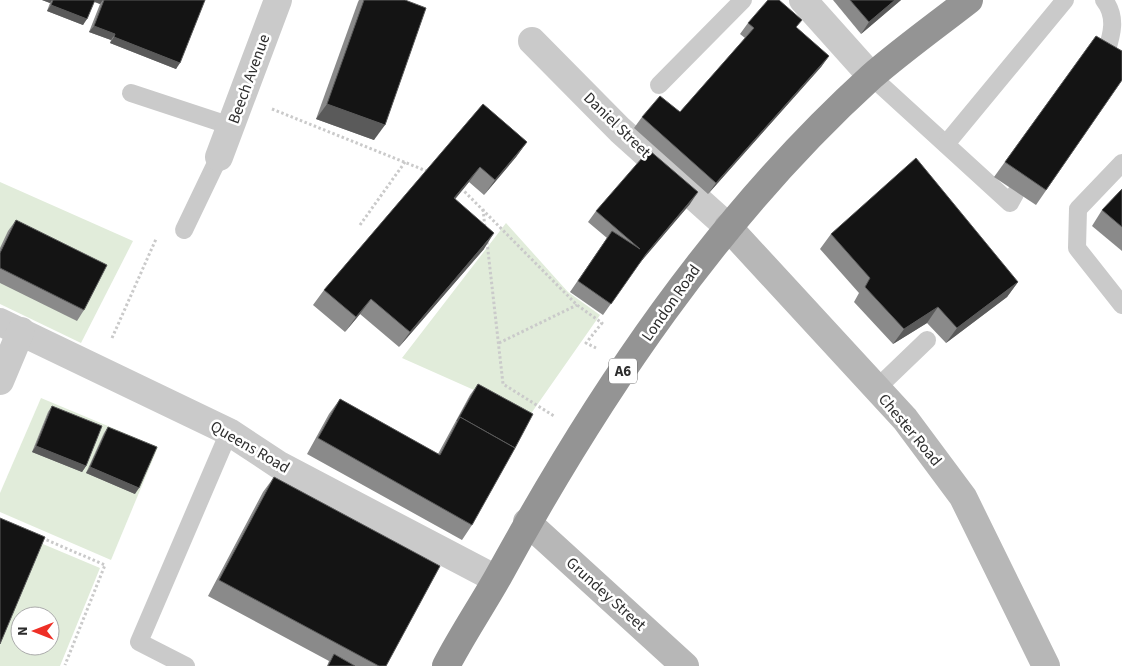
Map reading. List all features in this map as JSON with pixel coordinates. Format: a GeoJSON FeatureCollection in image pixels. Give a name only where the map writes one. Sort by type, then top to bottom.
{"type":"FeatureCollection","features":[{"type":"Feature","properties":{"kind":"highway","name":"London Road"},"geometry":{"type":"LineString","coordinates":[[446,666],[527,522],[582,434],[674,295],[728,227],[812,136],[872,76],[969,0]]}},
{"type":"Feature","properties":{"kind":"street","name":"Beech Avenue"},"geometry":{"type":"LineString","coordinates":[[219,157],[278,0]]}},
{"type":"Feature","properties":{"kind":"street"},"geometry":{"type":"LineString","coordinates":[[804,0],[872,76]]}},
{"type":"Feature","properties":{"kind":"street","name":"Daniel Street"},"geometry":{"type":"LineString","coordinates":[[532,41],[620,130],[728,227]]}},
{"type":"Feature","properties":{"kind":"street","name":"Chester Road"},"geometry":{"type":"LineString","coordinates":[[728,227],[905,419],[963,496],[1046,666]]}},
{"type":"Feature","properties":{"kind":"street"},"geometry":{"type":"LineString","coordinates":[[0,381],[10,326]]}},
{"type":"Feature","properties":{"kind":"street","name":"Queens Road"},"geometry":{"type":"LineString","coordinates":[[10,326],[229,432],[279,465],[496,579]]}},
{"type":"Feature","properties":{"kind":"street","name":"Grundey Street"},"geometry":{"type":"LineString","coordinates":[[527,522],[685,666]]}},
{"type":"Feature","properties":{"kind":"lane"},"geometry":{"type":"LineString","coordinates":[[660,85],[743,0]]}},
{"type":"Feature","properties":{"kind":"lane"},"geometry":{"type":"LineString","coordinates":[[946,144],[1065,0]]}},
{"type":"Feature","properties":{"kind":"lane"},"geometry":{"type":"LineString","coordinates":[[1104,0],[1111,9],[1113,29],[1104,60]]}},
{"type":"Feature","properties":{"kind":"lane"},"geometry":{"type":"LineString","coordinates":[[872,76],[1010,203],[1015,194]]}},
{"type":"Feature","properties":{"kind":"lane"},"geometry":{"type":"LineString","coordinates":[[131,93],[231,126]]}},
{"type":"Feature","properties":{"kind":"lane"},"geometry":{"type":"LineString","coordinates":[[184,230],[219,157]]}},
{"type":"Feature","properties":{"kind":"lane"},"geometry":{"type":"LineString","coordinates":[[1122,163],[1078,209],[1078,248],[1122,305]]}},
{"type":"Feature","properties":{"kind":"lane"},"geometry":{"type":"LineString","coordinates":[[876,389],[927,340]]}},
{"type":"Feature","properties":{"kind":"lane"},"geometry":{"type":"LineString","coordinates":[[186,666],[139,642],[229,432]]}},
{"type":"Feature","properties":{"kind":"path"},"geometry":{"type":"LineString","coordinates":[[242,97],[437,175]]}},
{"type":"Feature","properties":{"kind":"path"},"geometry":{"type":"LineString","coordinates":[[360,225],[405,162]]}},
{"type":"Feature","properties":{"kind":"path"},"geometry":{"type":"LineString","coordinates":[[459,186],[577,305],[602,323],[586,343],[626,367]]}},
{"type":"Feature","properties":{"kind":"path"},"geometry":{"type":"LineString","coordinates":[[483,209],[504,384],[582,434]]}},
{"type":"Feature","properties":{"kind":"path"},"geometry":{"type":"LineString","coordinates":[[499,343],[577,305]]}},
{"type":"Feature","properties":{"kind":"path"},"geometry":{"type":"LineString","coordinates":[[35,535],[106,565],[65,665]]}},
{"type":"Feature","properties":{"kind":"green space"},"geometry":{"type":"Polygon","coordinates":[[[0,182],[133,241],[81,343],[0,304],[0,182]]]}},
{"type":"Feature","properties":{"kind":"green space"},"geometry":{"type":"Polygon","coordinates":[[[506,223],[568,292],[600,315],[530,415],[402,358],[506,223]]]}},
{"type":"Feature","properties":{"kind":"green space"},"geometry":{"type":"Polygon","coordinates":[[[41,398],[158,447],[111,560],[0,512],[0,493],[41,398]]]}},
{"type":"Feature","properties":{"kind":"green space"},"geometry":{"type":"Polygon","coordinates":[[[0,526],[100,568],[60,666],[0,666],[0,526]]]}},
{"type":"Feature","properties":{"kind":"building"},"geometry":{"type":"Polygon","coordinates":[[[53,0],[95,0],[87,19],[51,5],[53,0]]]}},
{"type":"Feature","properties":{"kind":"building"},"geometry":{"type":"Polygon","coordinates":[[[104,0],[205,0],[180,63],[114,37],[115,34],[94,26],[104,0]]]}},
{"type":"Feature","properties":{"kind":"building"},"geometry":{"type":"Polygon","coordinates":[[[364,0],[405,0],[426,8],[385,125],[327,104],[364,0]]]}},
{"type":"Feature","properties":{"kind":"building"},"geometry":{"type":"Polygon","coordinates":[[[768,0],[779,0],[802,20],[796,27],[829,56],[716,183],[642,117],[660,96],[680,112],[754,28],[748,23],[768,0]]]}},
{"type":"Feature","properties":{"kind":"building"},"geometry":{"type":"Polygon","coordinates":[[[850,0],[895,0],[869,22],[850,0]]]}},
{"type":"Feature","properties":{"kind":"building"},"geometry":{"type":"Polygon","coordinates":[[[1096,36],[1122,51],[1122,80],[1046,190],[1005,162],[1096,36]]]}},
{"type":"Feature","properties":{"kind":"building"},"geometry":{"type":"Polygon","coordinates":[[[483,104],[527,142],[495,180],[480,167],[454,198],[494,233],[410,332],[371,299],[356,317],[324,290],[483,104]]]}},
{"type":"Feature","properties":{"kind":"building"},"geometry":{"type":"Polygon","coordinates":[[[649,150],[698,192],[646,254],[611,304],[578,281],[612,231],[640,249],[596,211],[649,150]]]}},
{"type":"Feature","properties":{"kind":"building"},"geometry":{"type":"Polygon","coordinates":[[[916,158],[1018,282],[957,328],[938,307],[904,329],[865,287],[870,278],[831,234],[916,158]]]}},
{"type":"Feature","properties":{"kind":"building"},"geometry":{"type":"Polygon","coordinates":[[[1122,189],[1122,227],[1102,210],[1122,189]]]}},
{"type":"Feature","properties":{"kind":"building"},"geometry":{"type":"Polygon","coordinates":[[[16,220],[107,265],[84,310],[0,268],[0,253],[16,220]]]}},
{"type":"Feature","properties":{"kind":"building"},"geometry":{"type":"Polygon","coordinates":[[[478,384],[533,414],[515,448],[460,417],[457,421],[478,384]]]}},
{"type":"Feature","properties":{"kind":"building"},"geometry":{"type":"Polygon","coordinates":[[[340,399],[440,455],[460,417],[515,448],[472,525],[318,438],[340,399]]]}},
{"type":"Feature","properties":{"kind":"building"},"geometry":{"type":"Polygon","coordinates":[[[52,406],[102,426],[86,466],[36,446],[52,406]]]}},
{"type":"Feature","properties":{"kind":"building"},"geometry":{"type":"Polygon","coordinates":[[[108,427],[157,447],[139,488],[90,467],[108,427]]]}},
{"type":"Feature","properties":{"kind":"building"},"geometry":{"type":"Polygon","coordinates":[[[274,477],[440,566],[386,666],[379,666],[219,580],[274,477]]]}},
{"type":"Feature","properties":{"kind":"building"},"geometry":{"type":"Polygon","coordinates":[[[0,518],[45,537],[16,606],[10,606],[10,620],[0,644],[0,518]]]}},
{"type":"Feature","properties":{"kind":"building"},"geometry":{"type":"Polygon","coordinates":[[[334,654],[355,666],[328,666],[334,654]]]}}]}
